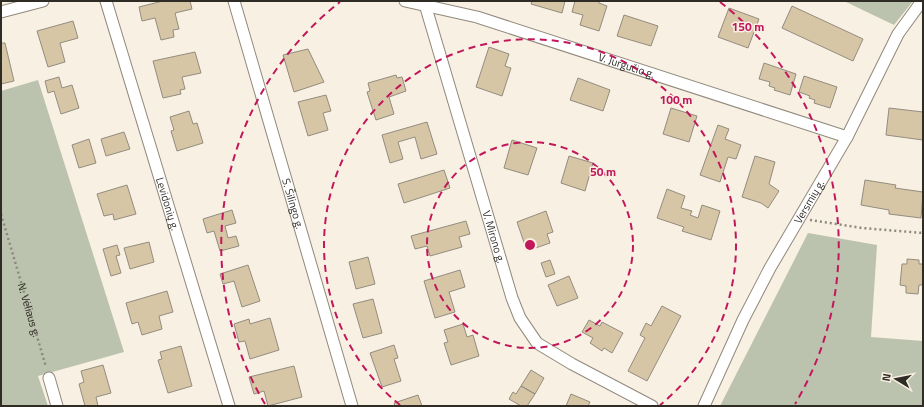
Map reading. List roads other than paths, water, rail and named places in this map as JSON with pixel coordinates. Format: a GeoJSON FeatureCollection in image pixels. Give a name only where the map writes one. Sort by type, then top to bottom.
{"type":"FeatureCollection","features":[{"type":"Feature","properties":{"kind":"street"},"geometry":{"type":"LineString","coordinates":[[1,12],[43,1]]}},
{"type":"Feature","properties":{"kind":"street","name":"Levidonių g."},"geometry":{"type":"LineString","coordinates":[[106,1],[229,406]]}},
{"type":"Feature","properties":{"kind":"street","name":"S. Šilingo g."},"geometry":{"type":"LineString","coordinates":[[234,1],[352,406]]}},
{"type":"Feature","properties":{"kind":"street","name":"V. Jurgučio g."},"geometry":{"type":"LineString","coordinates":[[405,1],[425,3],[477,17],[846,137]]}},
{"type":"Feature","properties":{"kind":"street","name":"Versmių g."},"geometry":{"type":"LineString","coordinates":[[704,406],[742,320],[770,268],[846,137],[898,34],[922,1]]}},
{"type":"Feature","properties":{"kind":"street","name":"V. Mirono g."},"geometry":{"type":"LineString","coordinates":[[425,3],[512,298],[520,318],[529,334],[546,350],[652,406]]}},
{"type":"Feature","properties":{"kind":"street"},"geometry":{"type":"LineString","coordinates":[[49,378],[57,406]]}}]}
